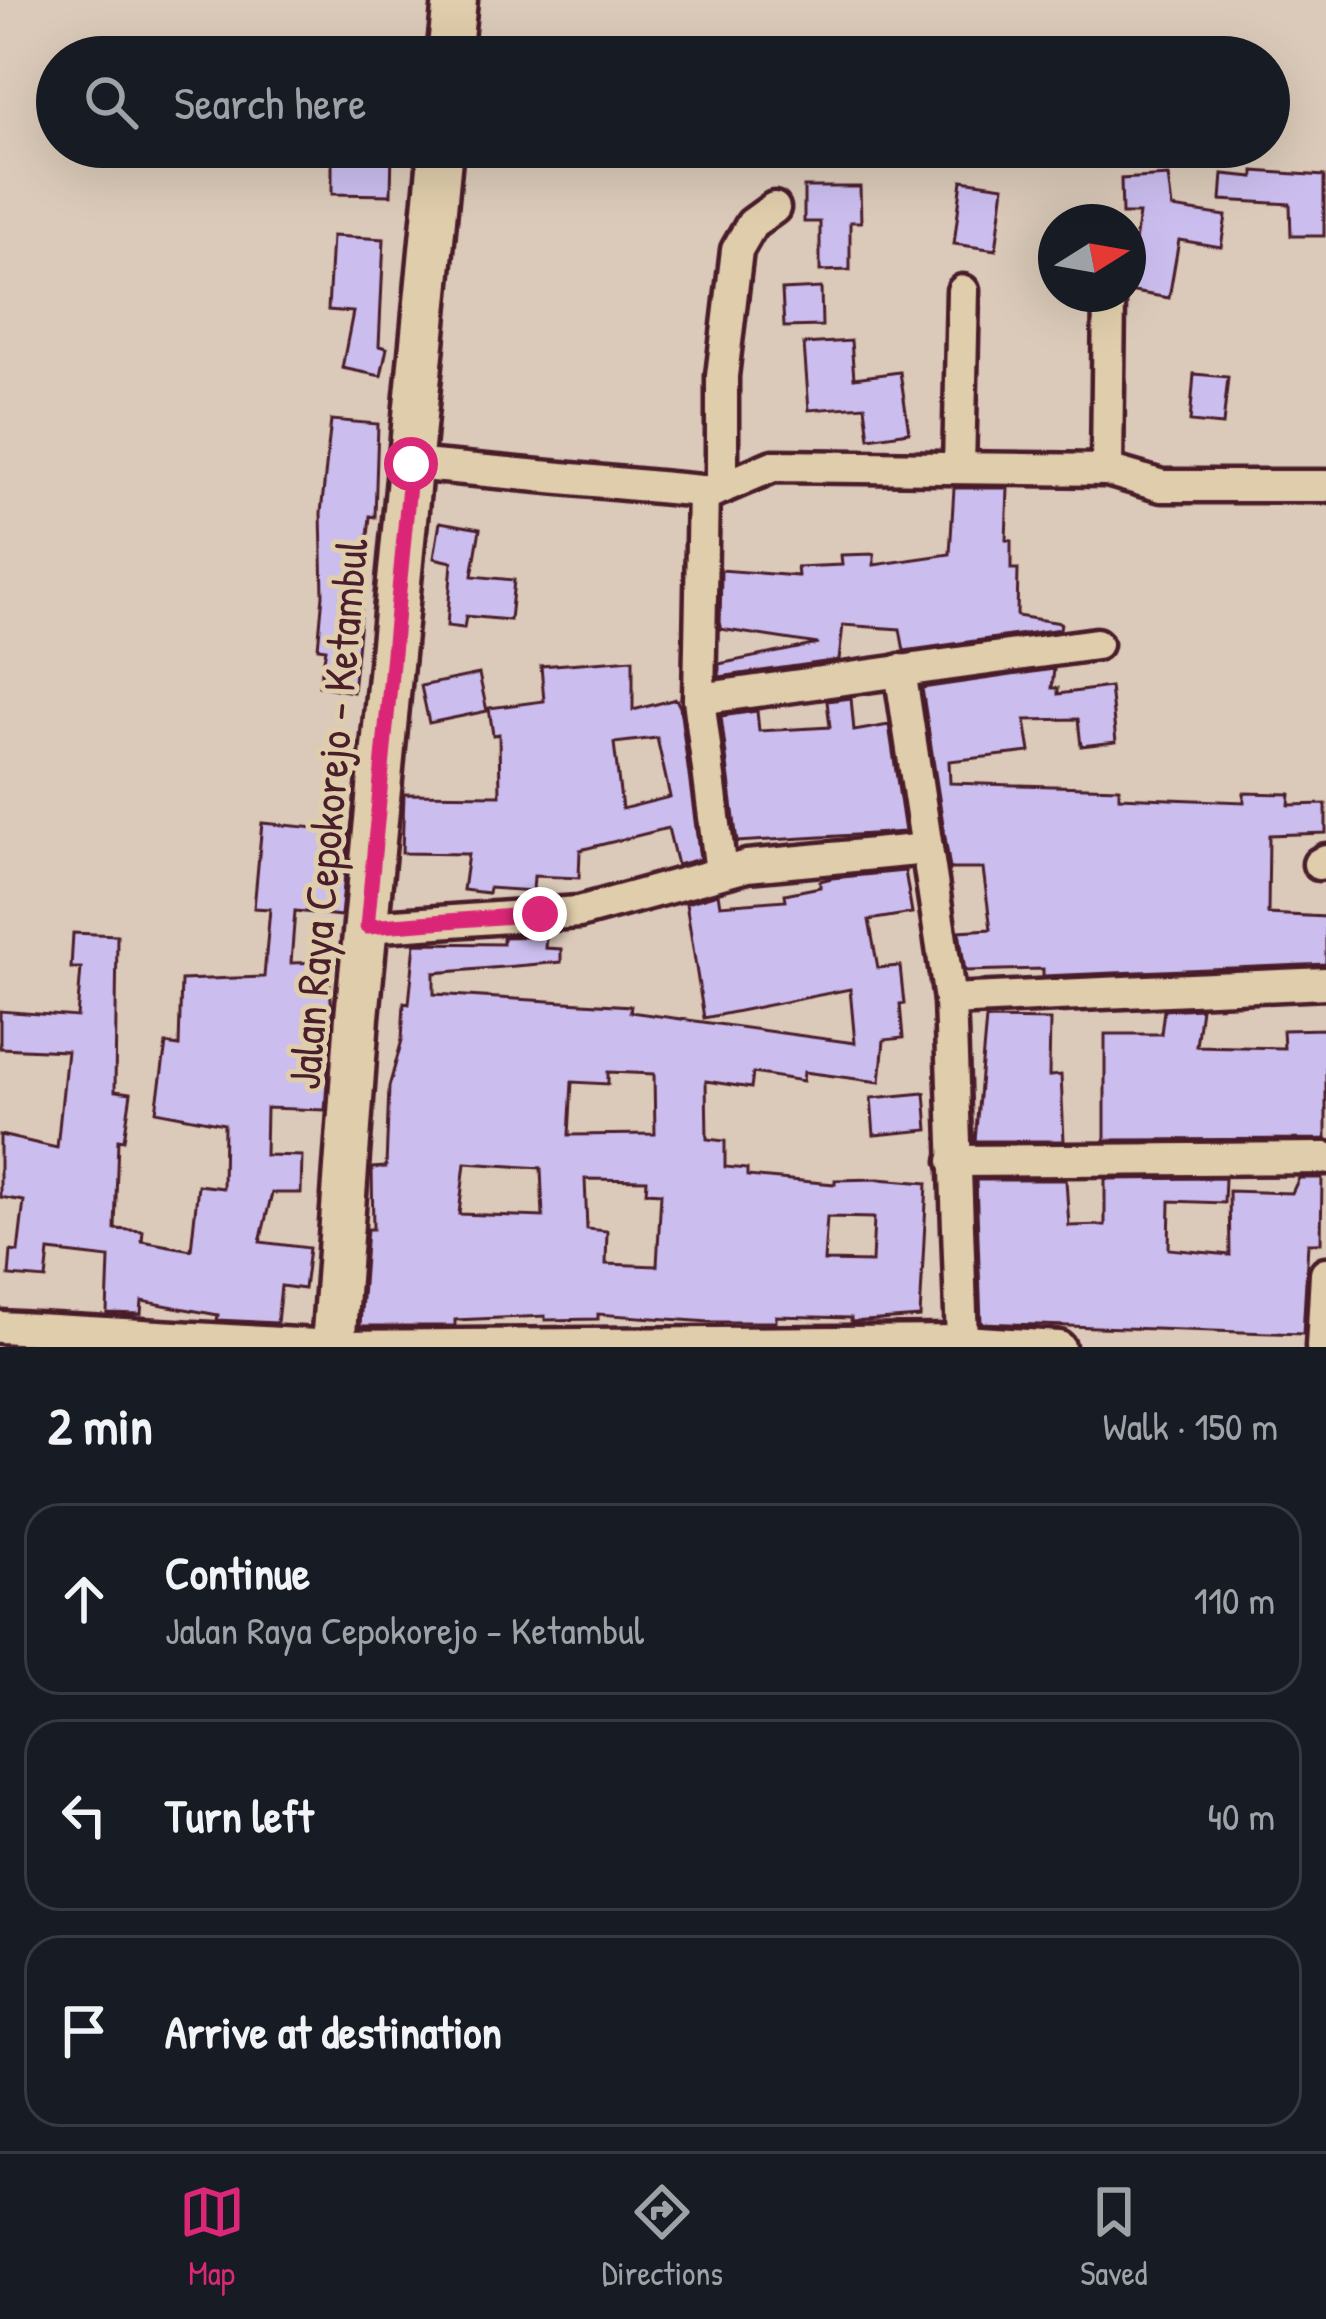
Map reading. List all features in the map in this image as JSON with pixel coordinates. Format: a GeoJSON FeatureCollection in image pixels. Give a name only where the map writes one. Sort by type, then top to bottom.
{"type":"FeatureCollection","features":[{"type":"Feature","properties":{"kind":"street"},"geometry":{"type":"LineString","coordinates":[[451,36],[455,0]]}},
{"type":"Feature","properties":{"kind":"street","name":"Jalan Raya Cepokorejo - Ketambul"},"geometry":{"type":"LineString","coordinates":[[333,1347],[367,927],[439,168]]}},
{"type":"Feature","properties":{"kind":"street"},"geometry":{"type":"LineString","coordinates":[[722,872],[699,699],[712,490],[737,250],[752,224],[774,208]]}},
{"type":"Feature","properties":{"kind":"street"},"geometry":{"type":"LineString","coordinates":[[959,468],[963,291]]}},
{"type":"Feature","properties":{"kind":"street"},"geometry":{"type":"LineString","coordinates":[[1107,470],[1109,312]]}},
{"type":"Feature","properties":{"kind":"street"},"geometry":{"type":"LineString","coordinates":[[411,464],[712,490],[773,466],[1107,470],[1162,486],[1326,486]]}},
{"type":"Feature","properties":{"kind":"street"},"geometry":{"type":"LineString","coordinates":[[699,699],[1096,644]]}},
{"type":"Feature","properties":{"kind":"street"},"geometry":{"type":"LineString","coordinates":[[900,670],[950,1000],[962,1341]]}},
{"type":"Feature","properties":{"kind":"street"},"geometry":{"type":"LineString","coordinates":[[367,927],[579,912],[722,872],[780,861],[927,849]]}},
{"type":"Feature","properties":{"kind":"street"},"geometry":{"type":"LineString","coordinates":[[950,1000],[1326,983]]}},
{"type":"Feature","properties":{"kind":"street"},"geometry":{"type":"LineString","coordinates":[[954,1161],[1326,1157]]}},
{"type":"Feature","properties":{"kind":"street"},"geometry":{"type":"LineString","coordinates":[[1322,1347],[1326,1273]]}},
{"type":"Feature","properties":{"kind":"street"},"geometry":{"type":"LineString","coordinates":[[0,1327],[333,1347],[962,1341],[1059,1347]]}},
{"type":"Feature","properties":{"kind":"building"},"geometry":{"type":"Polygon","coordinates":[[[332,168],[392,168],[391,195],[332,194],[332,168]]]}},
{"type":"Feature","properties":{"kind":"building"},"geometry":{"type":"Polygon","coordinates":[[[1254,171],[1324,176],[1324,236],[1291,236],[1290,204],[1221,200],[1223,174],[1254,177],[1254,171]]]}},
{"type":"Feature","properties":{"kind":"building"},"geometry":{"type":"Polygon","coordinates":[[[1168,176],[1172,208],[1226,216],[1221,247],[1179,240],[1169,298],[1146,294],[1146,204],[1122,204],[1121,179],[1168,176]]]}},
{"type":"Feature","properties":{"kind":"building"},"geometry":{"type":"Polygon","coordinates":[[[962,180],[1004,186],[996,250],[954,244],[962,180]]]}},
{"type":"Feature","properties":{"kind":"building"},"geometry":{"type":"Polygon","coordinates":[[[804,187],[860,187],[861,222],[850,222],[850,270],[820,271],[820,222],[804,222],[804,187]]]}},
{"type":"Feature","properties":{"kind":"building"},"geometry":{"type":"Polygon","coordinates":[[[332,236],[384,239],[379,346],[387,348],[381,376],[342,368],[353,312],[328,310],[332,236]]]}},
{"type":"Feature","properties":{"kind":"building"},"geometry":{"type":"Polygon","coordinates":[[[821,288],[822,326],[784,327],[782,290],[821,288]]]}},
{"type":"Feature","properties":{"kind":"building"},"geometry":{"type":"Polygon","coordinates":[[[851,341],[854,378],[900,372],[909,432],[869,438],[865,406],[809,410],[804,344],[851,341]]]}},
{"type":"Feature","properties":{"kind":"building"},"geometry":{"type":"Polygon","coordinates":[[[1194,374],[1228,377],[1223,425],[1190,422],[1194,374]]]}},
{"type":"Feature","properties":{"kind":"building"},"geometry":{"type":"Polygon","coordinates":[[[331,420],[378,424],[375,517],[370,516],[353,692],[319,686],[326,649],[318,648],[323,595],[321,513],[331,420]]]}},
{"type":"Feature","properties":{"kind":"building"},"geometry":{"type":"Polygon","coordinates":[[[954,488],[1008,488],[1006,540],[1011,541],[1011,569],[1018,569],[1017,616],[1061,623],[1060,629],[904,651],[900,629],[843,625],[839,660],[719,677],[719,664],[818,644],[720,629],[721,570],[798,576],[797,567],[842,565],[841,555],[874,554],[874,565],[950,554],[954,488]]]}},
{"type":"Feature","properties":{"kind":"building"},"geometry":{"type":"Polygon","coordinates":[[[440,522],[480,529],[472,576],[514,580],[510,620],[466,616],[464,628],[447,626],[452,562],[434,558],[440,522]]]}},
{"type":"Feature","properties":{"kind":"building"},"geometry":{"type":"Polygon","coordinates":[[[633,659],[633,710],[676,699],[700,859],[677,865],[668,828],[580,850],[579,878],[534,876],[533,891],[489,888],[488,893],[463,890],[468,854],[402,853],[404,794],[500,795],[499,734],[493,735],[489,708],[544,701],[541,666],[633,659]],[[657,738],[614,743],[622,809],[670,797],[657,738]]]}},
{"type":"Feature","properties":{"kind":"building"},"geometry":{"type":"Polygon","coordinates":[[[1054,669],[1052,688],[1058,688],[1058,694],[1110,687],[1116,742],[1081,746],[1078,719],[1025,720],[1030,752],[949,761],[950,783],[1119,788],[1119,797],[1244,802],[1244,793],[1290,794],[1289,805],[1326,804],[1326,833],[1269,835],[1268,914],[1326,917],[1326,964],[1043,976],[1043,969],[965,971],[959,931],[991,929],[983,869],[950,869],[922,688],[1054,669]]]}},
{"type":"Feature","properties":{"kind":"building"},"geometry":{"type":"Polygon","coordinates":[[[479,674],[487,711],[429,723],[421,686],[479,674]]]}},
{"type":"Feature","properties":{"kind":"building"},"geometry":{"type":"Polygon","coordinates":[[[851,698],[854,731],[889,725],[905,832],[737,842],[721,716],[757,711],[759,731],[830,727],[827,701],[851,698]]]}},
{"type":"Feature","properties":{"kind":"building"},"geometry":{"type":"Polygon","coordinates":[[[262,823],[349,831],[341,916],[295,911],[291,963],[328,962],[332,1012],[325,1110],[266,1108],[265,1155],[302,1156],[301,1193],[272,1193],[260,1242],[309,1248],[304,1289],[281,1286],[277,1323],[217,1320],[218,1315],[142,1301],[141,1314],[107,1313],[109,1258],[49,1251],[46,1279],[9,1276],[11,1251],[18,1252],[24,1201],[0,1197],[0,1135],[57,1148],[67,1051],[0,1048],[0,1011],[77,1017],[81,968],[71,968],[73,933],[117,935],[115,1091],[131,1093],[124,1140],[118,1139],[115,1229],[143,1231],[142,1241],[191,1250],[198,1185],[223,1188],[224,1124],[156,1111],[166,1044],[179,1046],[181,980],[264,977],[270,909],[254,908],[262,823]]]}},
{"type":"Feature","properties":{"kind":"building"},"geometry":{"type":"Polygon","coordinates":[[[905,871],[912,913],[869,920],[878,968],[900,966],[903,1038],[884,1040],[880,1082],[804,1072],[803,1081],[753,1073],[751,1088],[706,1081],[707,1139],[725,1141],[725,1167],[747,1169],[747,1176],[835,1184],[835,1180],[878,1179],[927,1183],[920,1317],[851,1322],[851,1318],[776,1316],[776,1322],[710,1322],[598,1314],[598,1319],[545,1320],[545,1316],[455,1320],[455,1326],[360,1326],[367,1229],[373,1229],[372,1168],[386,1167],[389,1087],[402,1040],[404,1003],[409,1004],[415,943],[503,944],[503,937],[546,936],[545,948],[561,949],[561,962],[434,973],[434,994],[631,1006],[630,1012],[855,1043],[850,989],[704,1018],[686,903],[718,894],[720,905],[786,900],[785,894],[820,887],[820,881],[905,871]],[[608,1072],[608,1084],[572,1082],[569,1135],[655,1134],[654,1074],[608,1072]],[[465,1163],[459,1214],[543,1217],[541,1168],[465,1163]],[[585,1179],[587,1229],[607,1231],[606,1264],[657,1266],[661,1193],[646,1192],[647,1180],[585,1179]],[[827,1217],[824,1261],[872,1262],[874,1218],[827,1217]]]}},
{"type":"Feature","properties":{"kind":"building"},"geometry":{"type":"Polygon","coordinates":[[[1201,1008],[1196,1046],[1284,1048],[1283,1030],[1326,1029],[1326,1139],[1105,1140],[1105,1034],[1161,1034],[1164,1010],[1201,1008]]]}},
{"type":"Feature","properties":{"kind":"building"},"geometry":{"type":"Polygon","coordinates":[[[986,1019],[1050,1020],[1049,1076],[1061,1075],[1064,1141],[975,1141],[986,1019]]]}},
{"type":"Feature","properties":{"kind":"building"},"geometry":{"type":"Polygon","coordinates":[[[925,1093],[928,1130],[874,1135],[871,1098],[925,1093]]]}},
{"type":"Feature","properties":{"kind":"building"},"geometry":{"type":"Polygon","coordinates":[[[1225,1178],[1224,1203],[1170,1201],[1169,1249],[1230,1255],[1229,1191],[1292,1193],[1299,1178],[1322,1178],[1321,1243],[1308,1243],[1303,1334],[981,1323],[976,1180],[1066,1180],[1069,1226],[1105,1225],[1105,1179],[1225,1178]]]}},
{"type":"Feature","properties":{"kind":"route"},"geometry":{"type":"LineString","coordinates":[[411,464],[367,927],[540,914]]}}]}
